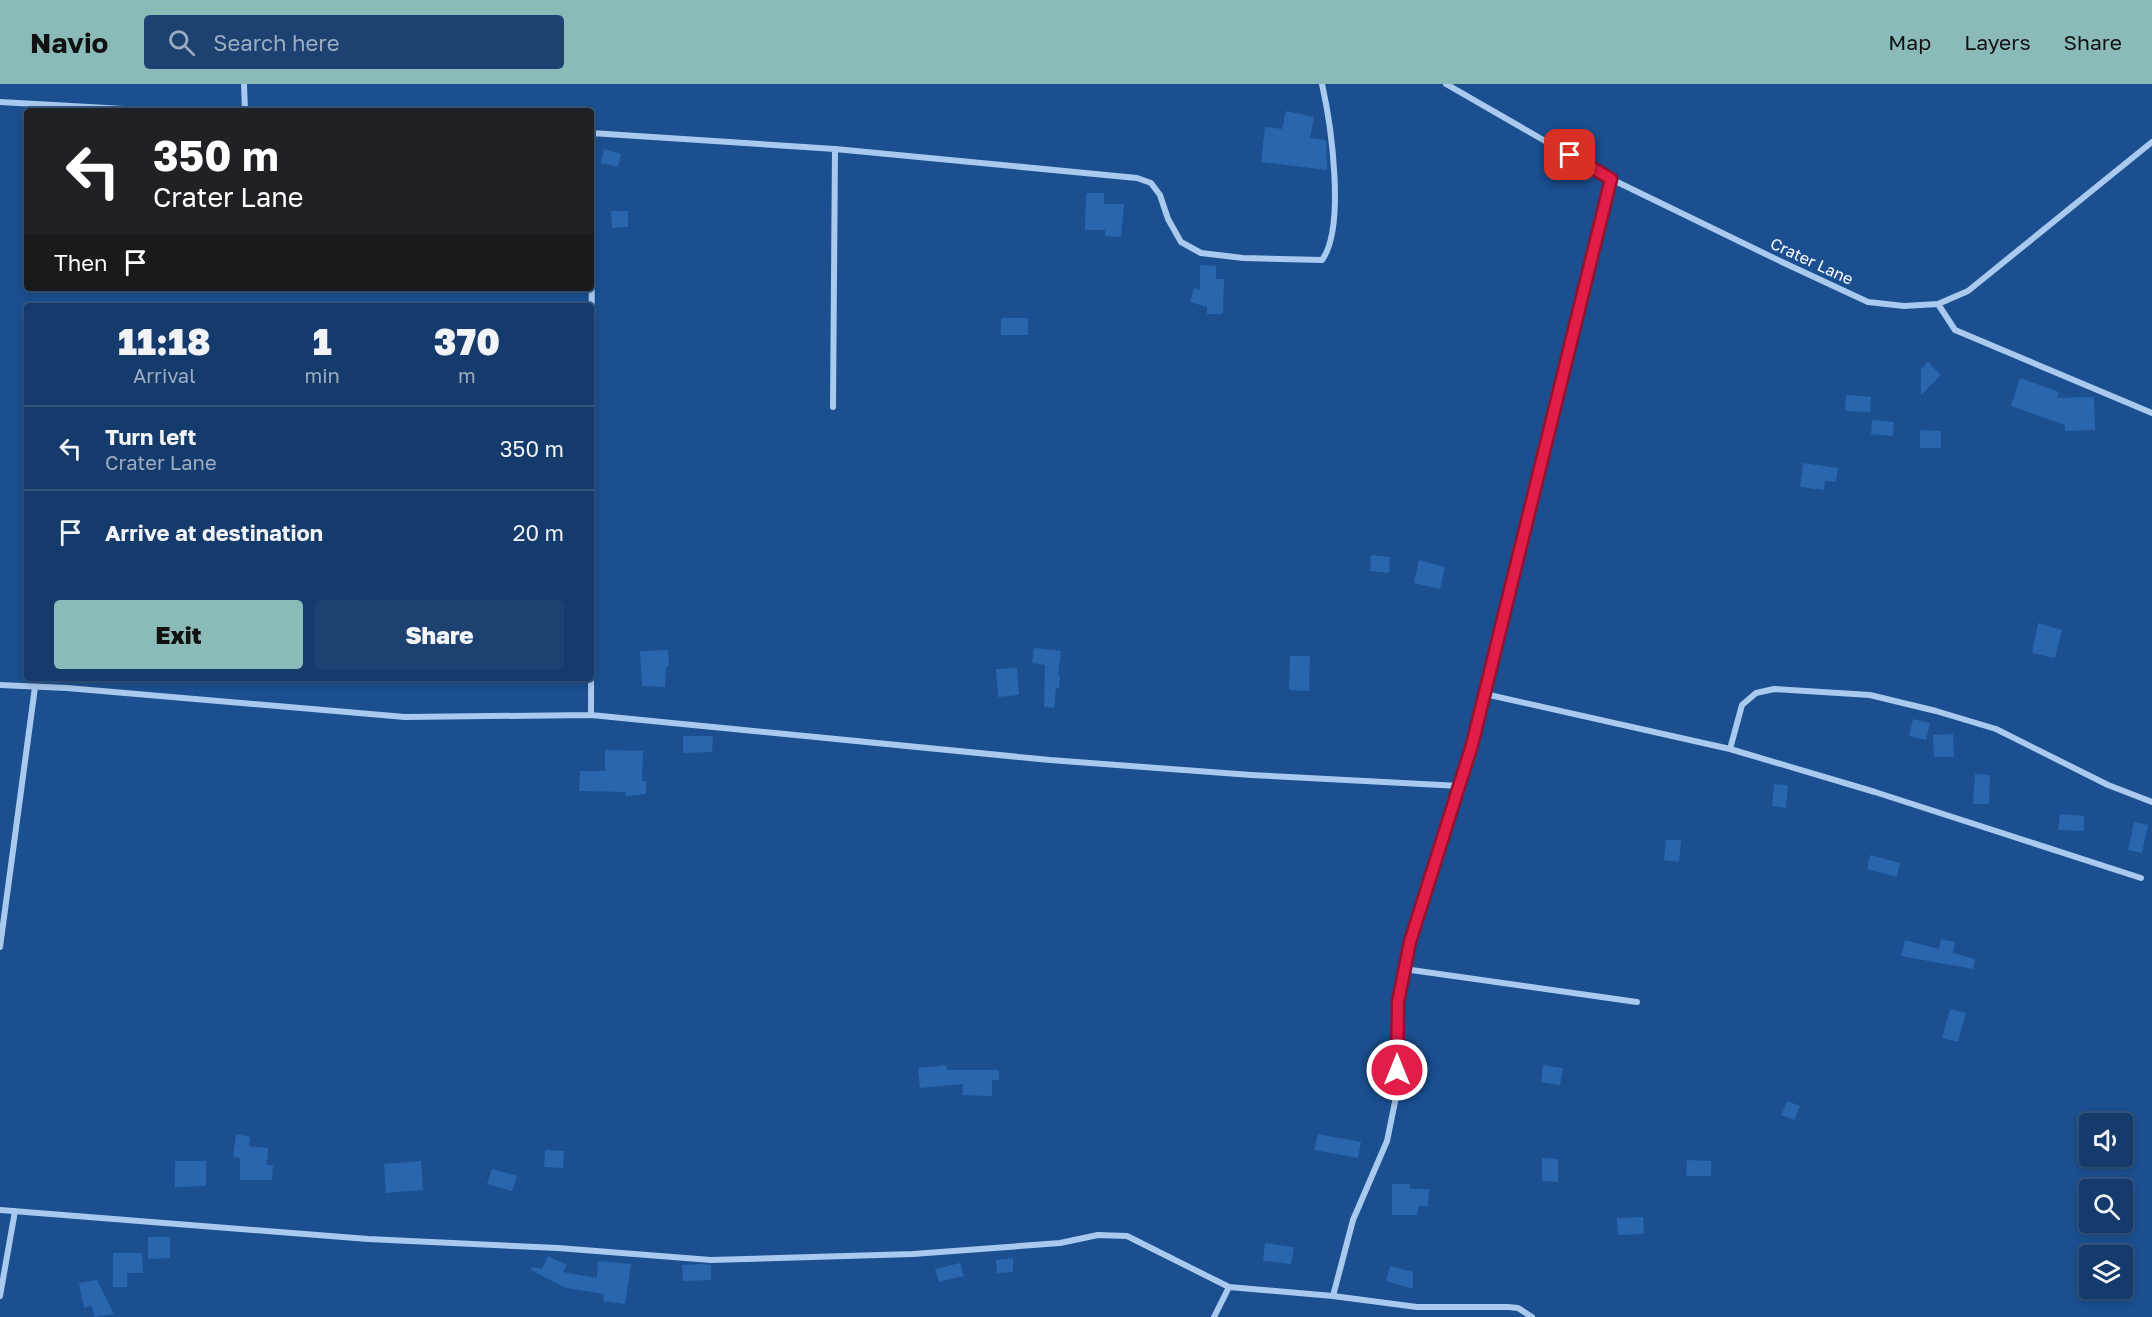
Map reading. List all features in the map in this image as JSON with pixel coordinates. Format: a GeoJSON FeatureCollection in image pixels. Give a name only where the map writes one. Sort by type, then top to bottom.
{"type":"FeatureCollection","features":[{"type":"Feature","properties":{"kind":"street"},"geometry":{"type":"LineString","coordinates":[[244,84],[245,108]]}},
{"type":"Feature","properties":{"kind":"street"},"geometry":{"type":"LineString","coordinates":[[594,134],[835,149],[1137,178],[1151,183],[1160,195],[1168,219],[1181,242],[1201,253],[1243,258],[1322,260],[1329,250],[1335,181],[1330,120],[1322,84]]}},
{"type":"Feature","properties":{"kind":"street","name":"Crater Lane"},"geometry":{"type":"LineString","coordinates":[[1446,84],[1611,179],[1782,262],[1868,302],[1904,306],[1938,304],[1968,291],[2152,142]]}},
{"type":"Feature","properties":{"kind":"street"},"geometry":{"type":"LineString","coordinates":[[0,102],[107,108]]}},
{"type":"Feature","properties":{"kind":"street"},"geometry":{"type":"LineString","coordinates":[[833,407],[835,149]]}},
{"type":"Feature","properties":{"kind":"street"},"geometry":{"type":"LineString","coordinates":[[1333,1296],[1353,1220],[1387,1141],[1397,1092],[1398,1002],[1410,942],[1460,786],[1485,694],[1611,179]]}},
{"type":"Feature","properties":{"kind":"street"},"geometry":{"type":"LineString","coordinates":[[1938,304],[1955,330],[2152,413]]}},
{"type":"Feature","properties":{"kind":"street"},"geometry":{"type":"LineString","coordinates":[[591,681],[591,715]]}},
{"type":"Feature","properties":{"kind":"street"},"geometry":{"type":"LineString","coordinates":[[0,685],[405,717],[591,715],[1050,760],[1251,775],[1460,786]]}},
{"type":"Feature","properties":{"kind":"street"},"geometry":{"type":"LineString","coordinates":[[0,947],[35,687]]}},
{"type":"Feature","properties":{"kind":"street"},"geometry":{"type":"LineString","coordinates":[[1730,749],[1742,705],[1756,693],[1774,688],[1870,695],[1996,729],[2108,785],[2152,802]]}},
{"type":"Feature","properties":{"kind":"street"},"geometry":{"type":"LineString","coordinates":[[1485,694],[1730,749],[1875,792],[2141,878]]}},
{"type":"Feature","properties":{"kind":"street"},"geometry":{"type":"LineString","coordinates":[[1404,969],[1637,1002]]}},
{"type":"Feature","properties":{"kind":"street"},"geometry":{"type":"LineString","coordinates":[[0,1210],[368,1239],[558,1248],[711,1260],[913,1254],[1060,1243],[1114,1234],[1127,1236],[1229,1287],[1333,1296],[1417,1307],[1508,1307],[1518,1308],[1532,1317]]}},
{"type":"Feature","properties":{"kind":"street"},"geometry":{"type":"LineString","coordinates":[[0,1296],[15,1211]]}},
{"type":"Feature","properties":{"kind":"street"},"geometry":{"type":"LineString","coordinates":[[1214,1317],[1229,1287]]}},
{"type":"Feature","properties":{"kind":"building"},"geometry":{"type":"Polygon","coordinates":[[[1286,111],[1314,117],[1310,138],[1326,140],[1327,170],[1261,162],[1265,127],[1282,129],[1286,111]]]}},
{"type":"Feature","properties":{"kind":"building"},"geometry":{"type":"Polygon","coordinates":[[[604,149],[621,154],[618,167],[601,163],[604,149]]]}},
{"type":"Feature","properties":{"kind":"building"},"geometry":{"type":"Polygon","coordinates":[[[1086,193],[1104,193],[1104,204],[1124,204],[1121,237],[1105,236],[1105,230],[1085,230],[1086,193]]]}},
{"type":"Feature","properties":{"kind":"building"},"geometry":{"type":"Polygon","coordinates":[[[611,211],[628,211],[628,227],[612,228],[611,211]]]}},
{"type":"Feature","properties":{"kind":"building"},"geometry":{"type":"Polygon","coordinates":[[[1200,265],[1216,266],[1216,279],[1224,279],[1223,314],[1207,314],[1207,307],[1190,302],[1194,288],[1200,290],[1200,265]]]}},
{"type":"Feature","properties":{"kind":"building"},"geometry":{"type":"Polygon","coordinates":[[[1001,318],[1028,318],[1028,335],[1001,335],[1001,318]]]}},
{"type":"Feature","properties":{"kind":"building"},"geometry":{"type":"Polygon","coordinates":[[[1928,362],[1941,375],[1921,395],[1921,369],[1928,362]]]}},
{"type":"Feature","properties":{"kind":"building"},"geometry":{"type":"Polygon","coordinates":[[[2020,378],[2059,392],[2057,398],[2094,397],[2095,430],[2065,431],[2065,425],[2011,406],[2020,378]]]}},
{"type":"Feature","properties":{"kind":"building"},"geometry":{"type":"Polygon","coordinates":[[[1846,395],[1871,397],[1870,412],[1845,411],[1846,395]]]}},
{"type":"Feature","properties":{"kind":"building"},"geometry":{"type":"Polygon","coordinates":[[[1872,420],[1894,422],[1893,436],[1871,434],[1872,420]]]}},
{"type":"Feature","properties":{"kind":"building"},"geometry":{"type":"Polygon","coordinates":[[[1920,430],[1941,431],[1941,448],[1920,448],[1920,430]]]}},
{"type":"Feature","properties":{"kind":"building"},"geometry":{"type":"Polygon","coordinates":[[[1803,463],[1838,468],[1836,482],[1825,481],[1824,490],[1800,487],[1803,463]]]}},
{"type":"Feature","properties":{"kind":"building"},"geometry":{"type":"Polygon","coordinates":[[[1371,555],[1390,557],[1389,573],[1370,571],[1371,555]]]}},
{"type":"Feature","properties":{"kind":"building"},"geometry":{"type":"Polygon","coordinates":[[[1419,560],[1445,567],[1440,589],[1414,583],[1419,560]]]}},
{"type":"Feature","properties":{"kind":"building"},"geometry":{"type":"Polygon","coordinates":[[[2038,623],[2062,630],[2055,658],[2032,653],[2038,623]]]}},
{"type":"Feature","properties":{"kind":"building"},"geometry":{"type":"Polygon","coordinates":[[[1034,648],[1061,651],[1059,688],[1056,688],[1054,708],[1044,707],[1045,665],[1032,663],[1034,648]]]}},
{"type":"Feature","properties":{"kind":"building"},"geometry":{"type":"Polygon","coordinates":[[[668,650],[669,666],[666,667],[665,687],[642,686],[640,651],[668,650]]]}},
{"type":"Feature","properties":{"kind":"building"},"geometry":{"type":"Polygon","coordinates":[[[1290,656],[1310,656],[1309,691],[1289,690],[1290,656]]]}},
{"type":"Feature","properties":{"kind":"building"},"geometry":{"type":"Polygon","coordinates":[[[1017,668],[1019,695],[998,697],[996,669],[1017,668]]]}},
{"type":"Feature","properties":{"kind":"building"},"geometry":{"type":"Polygon","coordinates":[[[1913,719],[1930,723],[1926,740],[1909,736],[1913,719]]]}},
{"type":"Feature","properties":{"kind":"building"},"geometry":{"type":"Polygon","coordinates":[[[1953,734],[1954,757],[1934,757],[1933,735],[1953,734]]]}},
{"type":"Feature","properties":{"kind":"building"},"geometry":{"type":"Polygon","coordinates":[[[683,736],[713,736],[712,752],[683,753],[683,736]]]}},
{"type":"Feature","properties":{"kind":"building"},"geometry":{"type":"Polygon","coordinates":[[[605,750],[643,751],[642,781],[646,781],[646,794],[626,796],[626,792],[579,791],[580,771],[605,771],[605,750]]]}},
{"type":"Feature","properties":{"kind":"building"},"geometry":{"type":"Polygon","coordinates":[[[1975,774],[1990,775],[1989,804],[1973,804],[1975,774]]]}},
{"type":"Feature","properties":{"kind":"building"},"geometry":{"type":"Polygon","coordinates":[[[1774,784],[1788,785],[1786,808],[1772,806],[1774,784]]]}},
{"type":"Feature","properties":{"kind":"building"},"geometry":{"type":"Polygon","coordinates":[[[2060,814],[2084,816],[2084,831],[2058,830],[2060,814]]]}},
{"type":"Feature","properties":{"kind":"building"},"geometry":{"type":"Polygon","coordinates":[[[2134,822],[2148,825],[2142,853],[2128,850],[2134,822]]]}},
{"type":"Feature","properties":{"kind":"building"},"geometry":{"type":"Polygon","coordinates":[[[1666,840],[1681,840],[1679,862],[1664,860],[1666,840]]]}},
{"type":"Feature","properties":{"kind":"building"},"geometry":{"type":"Polygon","coordinates":[[[1870,855],[1900,863],[1897,877],[1867,869],[1870,855]]]}},
{"type":"Feature","properties":{"kind":"building"},"geometry":{"type":"Polygon","coordinates":[[[1941,939],[1955,942],[1953,953],[1975,959],[1973,969],[1901,956],[1905,940],[1939,949],[1941,939]]]}},
{"type":"Feature","properties":{"kind":"building"},"geometry":{"type":"Polygon","coordinates":[[[1950,1009],[1966,1013],[1958,1042],[1942,1038],[1950,1009]]]}},
{"type":"Feature","properties":{"kind":"building"},"geometry":{"type":"Polygon","coordinates":[[[946,1065],[947,1070],[999,1070],[999,1080],[992,1080],[992,1096],[962,1095],[963,1084],[920,1088],[918,1068],[946,1065]]]}},
{"type":"Feature","properties":{"kind":"building"},"geometry":{"type":"Polygon","coordinates":[[[1543,1065],[1563,1068],[1560,1085],[1541,1082],[1543,1065]]]}},
{"type":"Feature","properties":{"kind":"building"},"geometry":{"type":"Polygon","coordinates":[[[1787,1101],[1800,1106],[1794,1120],[1781,1115],[1787,1101]]]}},
{"type":"Feature","properties":{"kind":"building"},"geometry":{"type":"Polygon","coordinates":[[[236,1134],[250,1137],[249,1146],[268,1148],[267,1165],[273,1165],[272,1180],[240,1180],[240,1158],[233,1157],[236,1134]]]}},
{"type":"Feature","properties":{"kind":"building"},"geometry":{"type":"Polygon","coordinates":[[[1318,1134],[1361,1142],[1358,1158],[1314,1150],[1318,1134]]]}},
{"type":"Feature","properties":{"kind":"building"},"geometry":{"type":"Polygon","coordinates":[[[545,1150],[564,1151],[563,1168],[544,1167],[545,1150]]]}},
{"type":"Feature","properties":{"kind":"building"},"geometry":{"type":"Polygon","coordinates":[[[1542,1158],[1558,1159],[1558,1182],[1542,1181],[1542,1158]]]}},
{"type":"Feature","properties":{"kind":"building"},"geometry":{"type":"Polygon","coordinates":[[[1687,1160],[1711,1161],[1711,1176],[1686,1176],[1687,1160]]]}},
{"type":"Feature","properties":{"kind":"building"},"geometry":{"type":"Polygon","coordinates":[[[175,1161],[206,1161],[206,1186],[175,1187],[175,1161]]]}},
{"type":"Feature","properties":{"kind":"building"},"geometry":{"type":"Polygon","coordinates":[[[421,1161],[423,1190],[386,1193],[384,1164],[421,1161]]]}},
{"type":"Feature","properties":{"kind":"building"},"geometry":{"type":"Polygon","coordinates":[[[492,1169],[517,1176],[512,1191],[487,1184],[492,1169]]]}},
{"type":"Feature","properties":{"kind":"building"},"geometry":{"type":"Polygon","coordinates":[[[1392,1184],[1410,1184],[1410,1189],[1429,1189],[1428,1206],[1419,1206],[1417,1215],[1392,1215],[1392,1184]]]}},
{"type":"Feature","properties":{"kind":"building"},"geometry":{"type":"Polygon","coordinates":[[[1643,1217],[1644,1234],[1618,1235],[1617,1218],[1643,1217]]]}},
{"type":"Feature","properties":{"kind":"building"},"geometry":{"type":"Polygon","coordinates":[[[148,1237],[170,1237],[170,1258],[148,1259],[148,1237]]]}},
{"type":"Feature","properties":{"kind":"building"},"geometry":{"type":"Polygon","coordinates":[[[1265,1243],[1294,1247],[1291,1264],[1263,1261],[1265,1243]]]}},
{"type":"Feature","properties":{"kind":"building"},"geometry":{"type":"Polygon","coordinates":[[[113,1253],[142,1253],[143,1273],[127,1273],[127,1287],[113,1287],[113,1253]]]}},
{"type":"Feature","properties":{"kind":"building"},"geometry":{"type":"Polygon","coordinates":[[[548,1256],[567,1265],[563,1272],[597,1278],[598,1261],[631,1264],[625,1304],[603,1301],[604,1294],[566,1288],[531,1270],[532,1267],[542,1269],[548,1256]]]}},
{"type":"Feature","properties":{"kind":"building"},"geometry":{"type":"Polygon","coordinates":[[[1013,1258],[1013,1272],[997,1273],[996,1260],[1013,1258]]]}},
{"type":"Feature","properties":{"kind":"building"},"geometry":{"type":"Polygon","coordinates":[[[960,1263],[964,1276],[939,1282],[935,1269],[960,1263]]]}},
{"type":"Feature","properties":{"kind":"building"},"geometry":{"type":"Polygon","coordinates":[[[682,1265],[711,1265],[711,1280],[683,1281],[682,1265]]]}},
{"type":"Feature","properties":{"kind":"building"},"geometry":{"type":"Polygon","coordinates":[[[1390,1266],[1413,1272],[1413,1289],[1386,1281],[1390,1266]]]}},
{"type":"Feature","properties":{"kind":"building"},"geometry":{"type":"Polygon","coordinates":[[[97,1280],[114,1314],[95,1317],[91,1306],[84,1308],[79,1283],[97,1280]]]}},
{"type":"Feature","properties":{"kind":"route"},"geometry":{"type":"LineString","coordinates":[[1397,1070],[1398,1002],[1410,942],[1472,745],[1611,179],[1570,155]]}}]}
